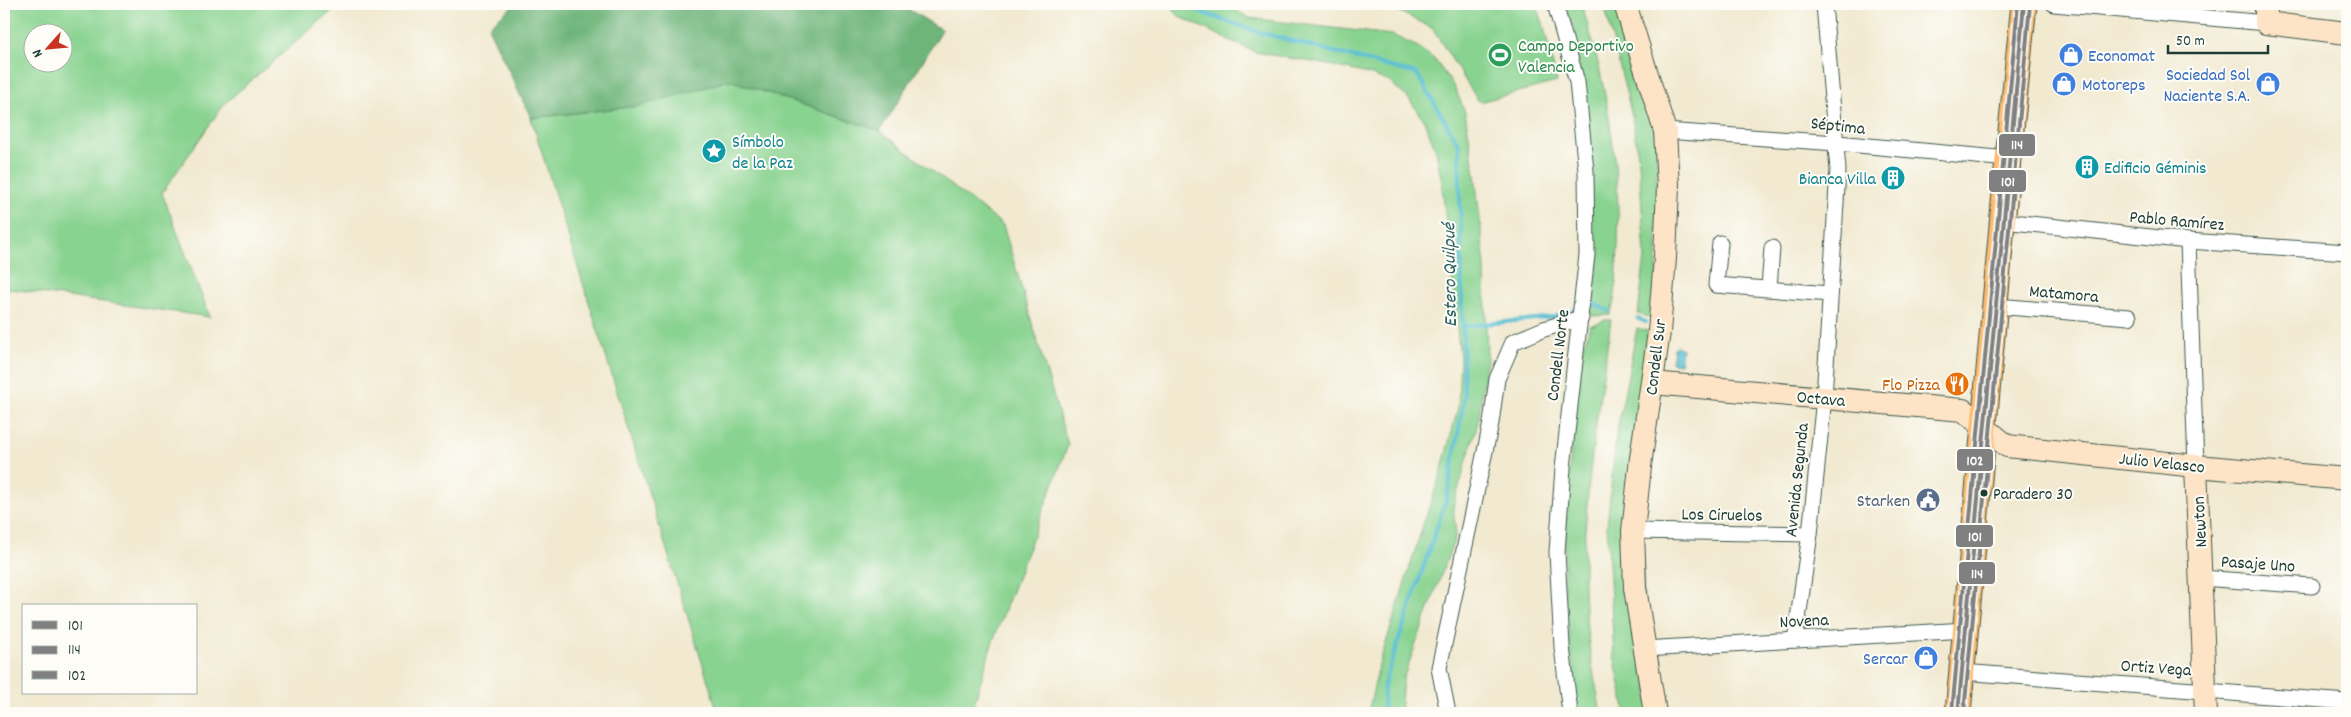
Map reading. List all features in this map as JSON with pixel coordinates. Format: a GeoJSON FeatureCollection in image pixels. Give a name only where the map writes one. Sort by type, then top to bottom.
{"type":"FeatureCollection","features":[{"type":"Feature","properties":{"kind":"main road"},"geometry":{"type":"LineString","coordinates":[[1958,713],[2008,159],[2024,4]]}},
{"type":"Feature","properties":{"kind":"street","name":"Condell Norte"},"geometry":{"type":"LineString","coordinates":[[1555,4],[1577,82],[1586,171],[1587,255],[1564,459],[1556,552],[1562,648],[1570,713]]}},
{"type":"Feature","properties":{"kind":"street","name":"Condell Sur"},"geometry":{"type":"LineString","coordinates":[[1625,4],[1665,131],[1668,186],[1659,332],[1641,458],[1633,531],[1635,588],[1655,713]]}},
{"type":"Feature","properties":{"kind":"street","name":"Avenida Segunda"},"geometry":{"type":"LineString","coordinates":[[1795,640],[1810,534],[1824,398],[1838,170],[1824,4]]}},
{"type":"Feature","properties":{"kind":"street"},"geometry":{"type":"LineString","coordinates":[[2054,4],[2266,14],[2347,33]]}},
{"type":"Feature","properties":{"kind":"street","name":"Séptima"},"geometry":{"type":"LineString","coordinates":[[1665,131],[1837,143],[2008,159]]}},
{"type":"Feature","properties":{"kind":"street","name":"Pablo Ramírez"},"geometry":{"type":"LineString","coordinates":[[2003,221],[2188,241],[2347,252]]}},
{"type":"Feature","properties":{"kind":"street","name":"Newton"},"geometry":{"type":"LineString","coordinates":[[2188,241],[2206,713]]}},
{"type":"Feature","properties":{"kind":"street"},"geometry":{"type":"LineString","coordinates":[[1720,244],[1716,285],[1830,294]]}},
{"type":"Feature","properties":{"kind":"street"},"geometry":{"type":"LineString","coordinates":[[1769,288],[1772,248]]}},
{"type":"Feature","properties":{"kind":"street","name":"Matamora"},"geometry":{"type":"LineString","coordinates":[[1996,306],[2129,317]]}},
{"type":"Feature","properties":{"kind":"street"},"geometry":{"type":"LineString","coordinates":[[1448,713],[1439,668],[1492,423],[1497,379],[1513,342],[1544,328],[1581,318]]}},
{"type":"Feature","properties":{"kind":"street","name":"Octava"},"geometry":{"type":"LineString","coordinates":[[1652,382],[1963,410],[1984,427]]}},
{"type":"Feature","properties":{"kind":"street","name":"Julio Velasco"},"geometry":{"type":"LineString","coordinates":[[1984,427],[2007,446],[2196,466],[2347,479]]}},
{"type":"Feature","properties":{"kind":"street","name":"Los Ciruelos"},"geometry":{"type":"LineString","coordinates":[[1633,531],[1810,534]]}},
{"type":"Feature","properties":{"kind":"street","name":"Pasaje Uno"},"geometry":{"type":"LineString","coordinates":[[2201,578],[2312,586]]}},
{"type":"Feature","properties":{"kind":"street","name":"Novena"},"geometry":{"type":"LineString","coordinates":[[1644,649],[1966,630]]}},
{"type":"Feature","properties":{"kind":"street","name":"Ortiz Vega"},"geometry":{"type":"LineString","coordinates":[[1962,672],[2347,702]]}},
{"type":"Feature","properties":{"kind":"green space"},"geometry":{"type":"Polygon","coordinates":[[[4,4],[340,4],[224,104],[162,193],[210,317],[4,288],[4,4]]]}},
{"type":"Feature","properties":{"kind":"green space"},"geometry":{"type":"Polygon","coordinates":[[[515,4],[900,4],[942,30],[880,131],[730,80],[639,106],[531,118],[488,27],[515,4]]]}},
{"type":"Feature","properties":{"kind":"green space"},"geometry":{"type":"Polygon","coordinates":[[[1168,4],[1225,4],[1249,18],[1392,35],[1418,47],[1435,60],[1455,88],[1465,112],[1475,174],[1485,266],[1487,359],[1478,422],[1453,507],[1456,535],[1403,679],[1400,713],[1368,713],[1379,665],[1440,476],[1458,408],[1460,357],[1442,185],[1436,150],[1423,118],[1408,98],[1390,82],[1372,75],[1329,65],[1255,52],[1180,17],[1168,4]]]}},
{"type":"Feature","properties":{"kind":"green space","name":"Campo Deportivo Valencia"},"geometry":{"type":"Polygon","coordinates":[[[1384,4],[1536,4],[1543,23],[1557,82],[1479,102],[1432,28],[1384,4]]]}},
{"type":"Feature","properties":{"kind":"green space"},"geometry":{"type":"Polygon","coordinates":[[[1564,4],[1581,4],[1591,34],[1606,99],[1618,201],[1615,291],[1610,315],[1593,316],[1587,308],[1589,124],[1572,25],[1564,4]]]}},
{"type":"Feature","properties":{"kind":"green space"},"geometry":{"type":"Polygon","coordinates":[[[1604,4],[1618,4],[1657,123],[1657,319],[1638,314],[1645,257],[1639,162],[1632,116],[1604,4]]]}},
{"type":"Feature","properties":{"kind":"green space"},"geometry":{"type":"Polygon","coordinates":[[[730,80],[880,131],[1003,225],[1068,445],[993,641],[971,713],[718,713],[531,118],[639,106],[730,80]]]}},
{"type":"Feature","properties":{"kind":"green space"},"geometry":{"type":"Polygon","coordinates":[[[1605,320],[1611,320],[1589,483],[1584,548],[1584,598],[1587,631],[1601,713],[1577,713],[1564,587],[1565,514],[1580,358],[1590,326],[1605,320]]]}},
{"type":"Feature","properties":{"kind":"green space"},"geometry":{"type":"Polygon","coordinates":[[[1637,328],[1656,333],[1637,443],[1649,713],[1626,713],[1614,656],[1607,526],[1616,437],[1637,328]]]}},
{"type":"Feature","properties":{"kind":"water"},"geometry":{"type":"Polygon","coordinates":[[[1677,346],[1682,349],[1680,364],[1672,363],[1674,348],[1677,346]]]}},
{"type":"Feature","properties":{"kind":"waterway","name":"Estero Quilpué"},"geometry":{"type":"LineString","coordinates":[[1190,4],[1197,11],[1258,32],[1417,74],[1459,145],[1464,400],[1447,497],[1384,684],[1383,713]]}},
{"type":"Feature","properties":{"kind":"waterway"},"geometry":{"type":"LineString","coordinates":[[1586,306],[1592,303],[1609,311]]}},
{"type":"Feature","properties":{"kind":"waterway"},"geometry":{"type":"LineString","coordinates":[[1464,326],[1554,317],[1577,309]]}},
{"type":"Feature","properties":{"kind":"waterway"},"geometry":{"type":"LineString","coordinates":[[1638,319],[1646,322]]}},
{"type":"Feature","properties":{"kind":"transit line","name":"102"},"geometry":{"type":"LineString","coordinates":[[1952,712],[2018,4]]}},
{"type":"Feature","properties":{"kind":"transit line","name":"101"},"geometry":{"type":"LineString","coordinates":[[1958,713],[2024,4]]}},
{"type":"Feature","properties":{"kind":"transit line","name":"114"},"geometry":{"type":"LineString","coordinates":[[1964,713],[2030,5]]}},
{"type":"Feature","properties":{"kind":"place","name":"Campo Deportivo Valencia"},"geometry":{"type":"Point","coordinates":[1500,55]}},
{"type":"Feature","properties":{"kind":"place","name":"Economat"},"geometry":{"type":"Point","coordinates":[2071,55]}},
{"type":"Feature","properties":{"kind":"place","name":"Motoreps"},"geometry":{"type":"Point","coordinates":[2064,84]}},
{"type":"Feature","properties":{"kind":"place","name":"Sociedad Sol Naciente S.A."},"geometry":{"type":"Point","coordinates":[2268,84]}},
{"type":"Feature","properties":{"kind":"place","name":"Símbolo de la Paz"},"geometry":{"type":"Point","coordinates":[714,151]}},
{"type":"Feature","properties":{"kind":"place","name":"Edificio Géminis"},"geometry":{"type":"Point","coordinates":[2087,167]}},
{"type":"Feature","properties":{"kind":"place","name":"Bianca Villa"},"geometry":{"type":"Point","coordinates":[1893,178]}},
{"type":"Feature","properties":{"kind":"place","name":"Flo Pizza"},"geometry":{"type":"Point","coordinates":[1957,384]}},
{"type":"Feature","properties":{"kind":"place","name":"Paradero 30"},"geometry":{"type":"Point","coordinates":[1984,493]}},
{"type":"Feature","properties":{"kind":"place","name":"Starken"},"geometry":{"type":"Point","coordinates":[1928,500]}},
{"type":"Feature","properties":{"kind":"place","name":"Sercar"},"geometry":{"type":"Point","coordinates":[1926,658]}}]}
